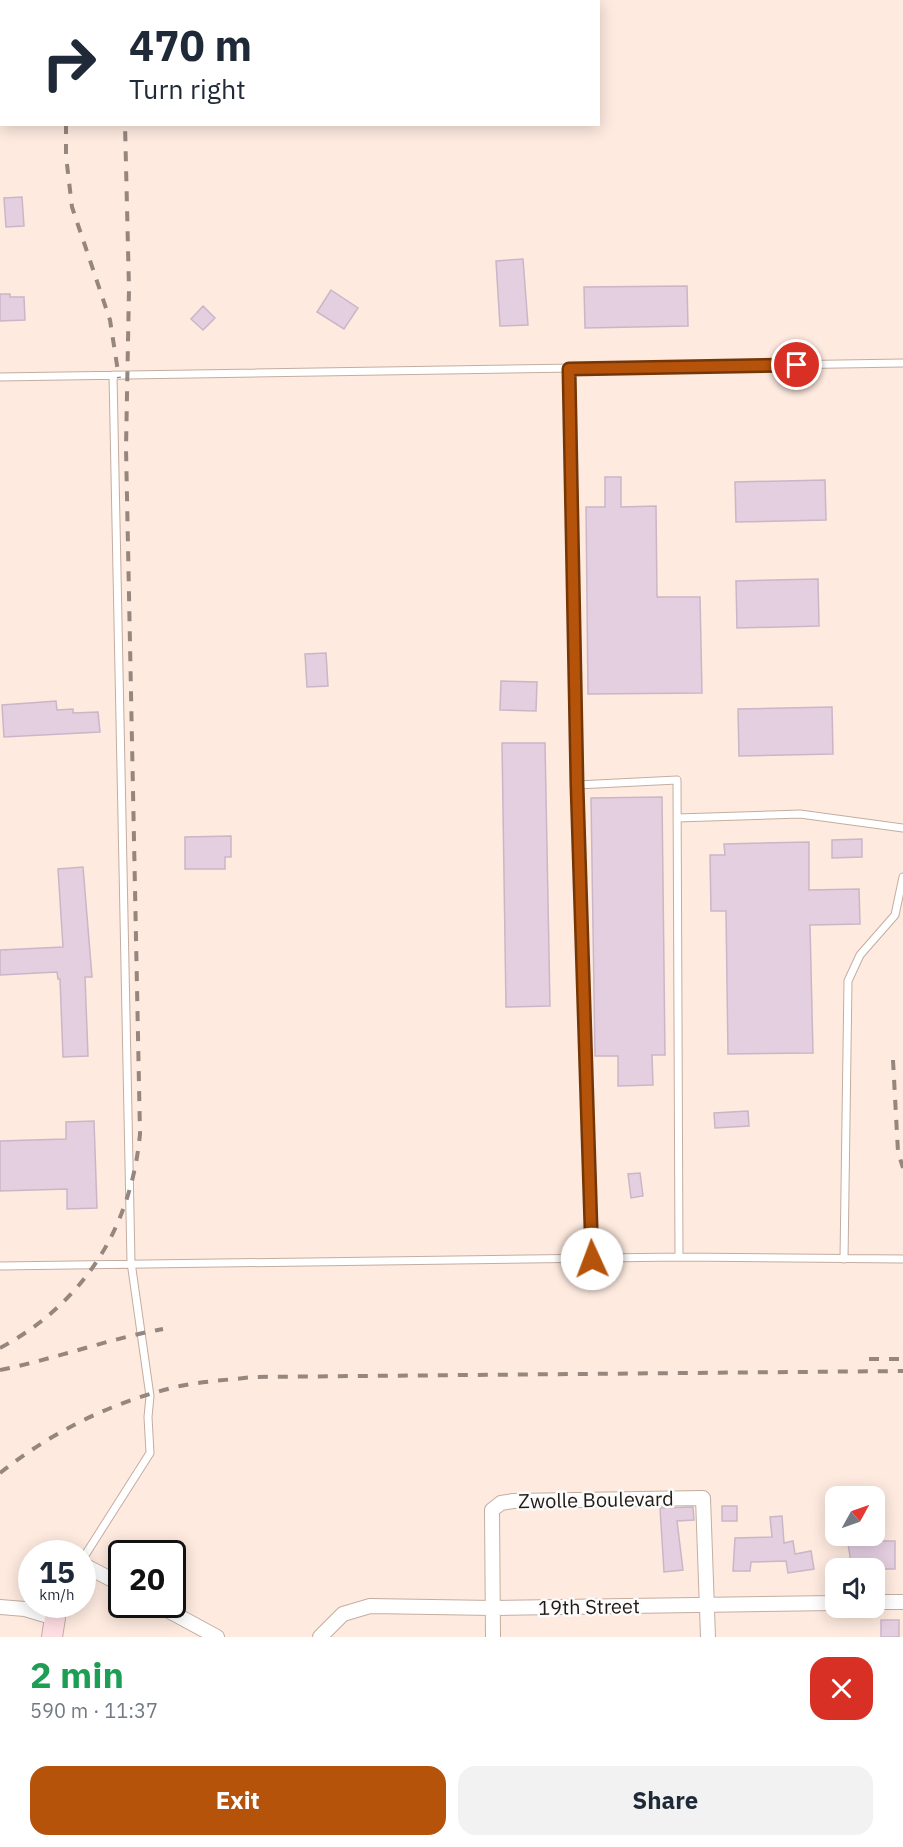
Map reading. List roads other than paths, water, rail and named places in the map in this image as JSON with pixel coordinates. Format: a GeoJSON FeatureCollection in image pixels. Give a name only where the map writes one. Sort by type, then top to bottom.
{"type":"FeatureCollection","features":[{"type":"Feature","properties":{"kind":"street","name":"Zwolle Boulevard"},"geometry":{"type":"LineString","coordinates":[[493,1608],[492,1510],[501,1503],[703,1498],[708,1605]]}},
{"type":"Feature","properties":{"kind":"street"},"geometry":{"type":"LineString","coordinates":[[885,1602],[903,1602]]}},
{"type":"Feature","properties":{"kind":"street","name":"19th Street"},"geometry":{"type":"LineString","coordinates":[[320,1637],[343,1614],[370,1606],[493,1608],[825,1603]]}},
{"type":"Feature","properties":{"kind":"street"},"geometry":{"type":"LineString","coordinates":[[708,1605],[708,1637]]}},
{"type":"Feature","properties":{"kind":"street"},"geometry":{"type":"LineString","coordinates":[[0,1606],[25,1609],[55,1620]]}},
{"type":"Feature","properties":{"kind":"street"},"geometry":{"type":"LineString","coordinates":[[493,1608],[493,1637]]}},
{"type":"Feature","properties":{"kind":"street"},"geometry":{"type":"LineString","coordinates":[[182,1618],[217,1637]]}},
{"type":"Feature","properties":{"kind":"lane"},"geometry":{"type":"LineString","coordinates":[[0,377],[903,363]]}},
{"type":"Feature","properties":{"kind":"lane"},"geometry":{"type":"LineString","coordinates":[[569,369],[577,785],[592,1259]]}},
{"type":"Feature","properties":{"kind":"lane"},"geometry":{"type":"LineString","coordinates":[[96,1540],[150,1453],[148,1417],[150,1396],[131,1262],[113,375]]}},
{"type":"Feature","properties":{"kind":"lane"},"geometry":{"type":"LineString","coordinates":[[577,785],[677,780],[679,1257]]}},
{"type":"Feature","properties":{"kind":"lane"},"geometry":{"type":"LineString","coordinates":[[677,818],[800,814],[903,828]]}},
{"type":"Feature","properties":{"kind":"lane"},"geometry":{"type":"LineString","coordinates":[[844,1259],[848,981],[860,955],[895,915],[903,877]]}},
{"type":"Feature","properties":{"kind":"lane"},"geometry":{"type":"LineString","coordinates":[[0,1266],[131,1262],[679,1257],[903,1259]]}},
{"type":"Feature","properties":{"kind":"railway"},"geometry":{"type":"LineString","coordinates":[[66,126],[66,156],[72,207],[110,320],[119,378]]}},
{"type":"Feature","properties":{"kind":"railway"},"geometry":{"type":"LineString","coordinates":[[0,1348],[30,1330],[56,1309],[79,1285],[98,1259],[114,1231],[126,1201],[135,1168],[140,1134],[126,448],[129,289],[125,126]]}},
{"type":"Feature","properties":{"kind":"railway"},"geometry":{"type":"LineString","coordinates":[[893,1060],[898,1152],[903,1168]]}},
{"type":"Feature","properties":{"kind":"railway"},"geometry":{"type":"LineString","coordinates":[[0,1370],[163,1329]]}},
{"type":"Feature","properties":{"kind":"railway"},"geometry":{"type":"LineString","coordinates":[[869,1359],[903,1359]]}},
{"type":"Feature","properties":{"kind":"railway"},"geometry":{"type":"LineString","coordinates":[[0,1473],[41,1444],[85,1419],[155,1392],[207,1382],[253,1377],[903,1371]]}}]}
